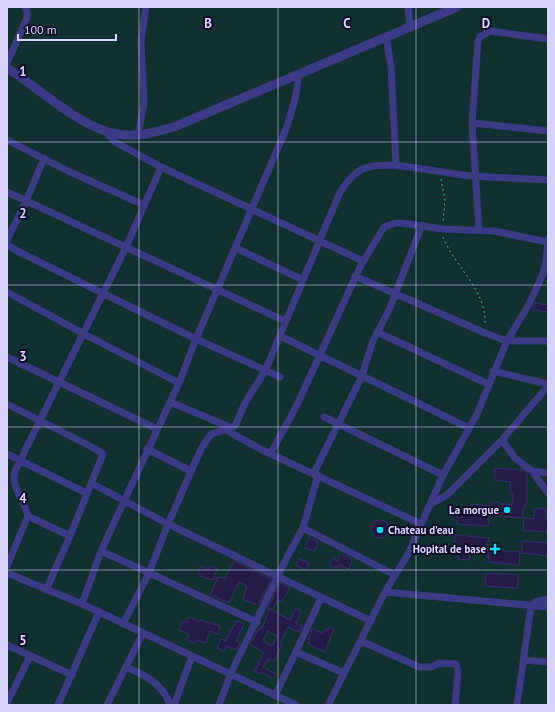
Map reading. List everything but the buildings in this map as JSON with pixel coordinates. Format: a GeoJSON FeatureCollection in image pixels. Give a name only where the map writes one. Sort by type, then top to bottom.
{"type":"FeatureCollection","features":[{"type":"Feature","properties":{"kind":"street"},"geometry":{"type":"LineString","coordinates":[[7,63],[27,18],[28,12],[24,7]]}},
{"type":"Feature","properties":{"kind":"street"},"geometry":{"type":"LineString","coordinates":[[138,135],[144,103],[141,42],[146,7]]}},
{"type":"Feature","properties":{"kind":"street"},"geometry":{"type":"LineString","coordinates":[[408,7],[410,27]]}},
{"type":"Feature","properties":{"kind":"street"},"geometry":{"type":"LineString","coordinates":[[7,68],[70,113],[103,130],[116,134],[138,135],[174,127],[457,7]]}},
{"type":"Feature","properties":{"kind":"street"},"geometry":{"type":"LineString","coordinates":[[479,230],[472,123],[477,50],[480,37],[490,31],[548,39]]}},
{"type":"Feature","properties":{"kind":"street"},"geometry":{"type":"LineString","coordinates":[[386,37],[391,66],[396,166]]}},
{"type":"Feature","properties":{"kind":"street"},"geometry":{"type":"LineString","coordinates":[[82,604],[101,551],[147,449],[180,383],[196,339],[286,129],[295,102],[298,86],[298,74]]}},
{"type":"Feature","properties":{"kind":"street"},"geometry":{"type":"LineString","coordinates":[[472,123],[548,130]]}},
{"type":"Feature","properties":{"kind":"street"},"geometry":{"type":"LineString","coordinates":[[103,130],[115,142],[161,167],[363,261]]}},
{"type":"Feature","properties":{"kind":"street"},"geometry":{"type":"LineString","coordinates":[[7,140],[68,171],[144,205]]}},
{"type":"Feature","properties":{"kind":"street"},"geometry":{"type":"LineString","coordinates":[[7,240],[26,201],[44,158]]}},
{"type":"Feature","properties":{"kind":"street"},"geometry":{"type":"LineString","coordinates":[[123,624],[149,573],[168,524],[201,449],[211,434],[229,429],[265,371],[340,192],[349,179],[358,170],[368,167],[389,165],[476,176],[548,180]]}},
{"type":"Feature","properties":{"kind":"street"},"geometry":{"type":"LineString","coordinates":[[7,566],[28,516],[26,507],[10,476],[22,460],[84,334],[126,247],[161,167]]}},
{"type":"Feature","properties":{"kind":"street"},"geometry":{"type":"LineString","coordinates":[[7,192],[285,321]]}},
{"type":"Feature","properties":{"kind":"street"},"geometry":{"type":"LineString","coordinates":[[271,453],[298,405],[343,301],[363,261],[384,227],[395,223],[442,229],[511,233],[548,240],[545,275],[507,341],[469,428],[443,475],[408,554],[395,575],[360,641],[328,705]]}},
{"type":"Feature","properties":{"kind":"street"},"geometry":{"type":"LineString","coordinates":[[219,705],[231,673],[257,622],[277,577],[303,528],[316,474],[362,376],[377,332],[389,310],[422,226]]}},
{"type":"Feature","properties":{"kind":"street"},"geometry":{"type":"LineString","coordinates":[[7,244],[14,250],[103,294],[196,339],[280,377]]}},
{"type":"Feature","properties":{"kind":"street"},"geometry":{"type":"LineString","coordinates":[[236,248],[303,280]]}},
{"type":"Feature","properties":{"kind":"street"},"geometry":{"type":"LineString","coordinates":[[356,276],[394,294],[507,341],[548,341]]}},
{"type":"Feature","properties":{"kind":"street"},"geometry":{"type":"LineString","coordinates":[[7,292],[84,334],[180,383]]}},
{"type":"Feature","properties":{"kind":"street"},"geometry":{"type":"LineString","coordinates":[[377,332],[488,384]]}},
{"type":"Feature","properties":{"kind":"street"},"geometry":{"type":"LineString","coordinates":[[280,336],[469,428]]}},
{"type":"Feature","properties":{"kind":"street"},"geometry":{"type":"LineString","coordinates":[[7,357],[157,429]]}},
{"type":"Feature","properties":{"kind":"street"},"geometry":{"type":"LineString","coordinates":[[431,505],[447,495],[502,440],[548,385],[493,371]]}},
{"type":"Feature","properties":{"kind":"street"},"geometry":{"type":"LineString","coordinates":[[170,402],[229,429],[271,453],[421,524]]}},
{"type":"Feature","properties":{"kind":"street"},"geometry":{"type":"LineString","coordinates":[[7,404],[103,453],[103,458],[86,493],[70,536],[46,590]]}},
{"type":"Feature","properties":{"kind":"street"},"geometry":{"type":"LineString","coordinates":[[324,417],[443,475]]}},
{"type":"Feature","properties":{"kind":"street"},"geometry":{"type":"LineString","coordinates":[[502,440],[515,458],[532,471],[548,492]]}},
{"type":"Feature","properties":{"kind":"street"},"geometry":{"type":"LineString","coordinates":[[147,449],[191,471]]}},
{"type":"Feature","properties":{"kind":"street"},"geometry":{"type":"LineString","coordinates":[[7,454],[22,460],[86,493]]}},
{"type":"Feature","properties":{"kind":"street"},"geometry":{"type":"LineString","coordinates":[[532,471],[548,473]]}},
{"type":"Feature","properties":{"kind":"street"},"geometry":{"type":"LineString","coordinates":[[91,483],[124,502],[168,524],[371,622]]}},
{"type":"Feature","properties":{"kind":"street"},"geometry":{"type":"LineString","coordinates":[[28,516],[70,536]]}},
{"type":"Feature","properties":{"kind":"street"},"geometry":{"type":"LineString","coordinates":[[303,528],[395,575]]}},
{"type":"Feature","properties":{"kind":"street"},"geometry":{"type":"LineString","coordinates":[[101,551],[257,622]]}},
{"type":"Feature","properties":{"kind":"street"},"geometry":{"type":"LineString","coordinates":[[7,573],[82,604],[296,705]]}},
{"type":"Feature","properties":{"kind":"street"},"geometry":{"type":"LineString","coordinates":[[386,592],[548,607]]}},
{"type":"Feature","properties":{"kind":"street"},"geometry":{"type":"LineString","coordinates":[[275,696],[321,598]]}},
{"type":"Feature","properties":{"kind":"street"},"geometry":{"type":"LineString","coordinates":[[517,705],[531,606],[536,602],[548,599]]}},
{"type":"Feature","properties":{"kind":"street"},"geometry":{"type":"LineString","coordinates":[[58,705],[99,612]]}},
{"type":"Feature","properties":{"kind":"street"},"geometry":{"type":"LineString","coordinates":[[107,705],[143,633]]}},
{"type":"Feature","properties":{"kind":"street"},"geometry":{"type":"LineString","coordinates":[[360,641],[419,667],[431,667],[440,663],[456,664],[458,672],[455,705]]}},
{"type":"Feature","properties":{"kind":"street"},"geometry":{"type":"LineString","coordinates":[[7,645],[72,675]]}},
{"type":"Feature","properties":{"kind":"street"},"geometry":{"type":"LineString","coordinates":[[296,652],[344,673]]}},
{"type":"Feature","properties":{"kind":"street"},"geometry":{"type":"LineString","coordinates":[[7,703],[30,656]]}},
{"type":"Feature","properties":{"kind":"street"},"geometry":{"type":"LineString","coordinates":[[174,705],[192,656]]}},
{"type":"Feature","properties":{"kind":"street"},"geometry":{"type":"LineString","coordinates":[[523,660],[548,662]]}},
{"type":"Feature","properties":{"kind":"street"},"geometry":{"type":"LineString","coordinates":[[126,667],[146,675],[155,682],[167,697],[170,705]]}},
{"type":"Feature","properties":{"kind":"path"},"geometry":{"type":"LineString","coordinates":[[440,171],[444,200],[442,233],[448,248],[471,282],[479,297],[485,319],[485,333]]}},
{"type":"Feature","properties":{"kind":"green space"},"geometry":{"type":"Polygon","coordinates":[[[7,7],[548,7],[548,705],[7,705],[7,7]]]}},
{"type":"Feature","properties":{"kind":"place","name":"La morgue"},"geometry":{"type":"Point","coordinates":[507,510]}},
{"type":"Feature","properties":{"kind":"place","name":"Chateau d'eau"},"geometry":{"type":"Point","coordinates":[380,530]}},
{"type":"Feature","properties":{"kind":"place","name":"Hopital de base"},"geometry":{"type":"Point","coordinates":[495,549]}}]}
